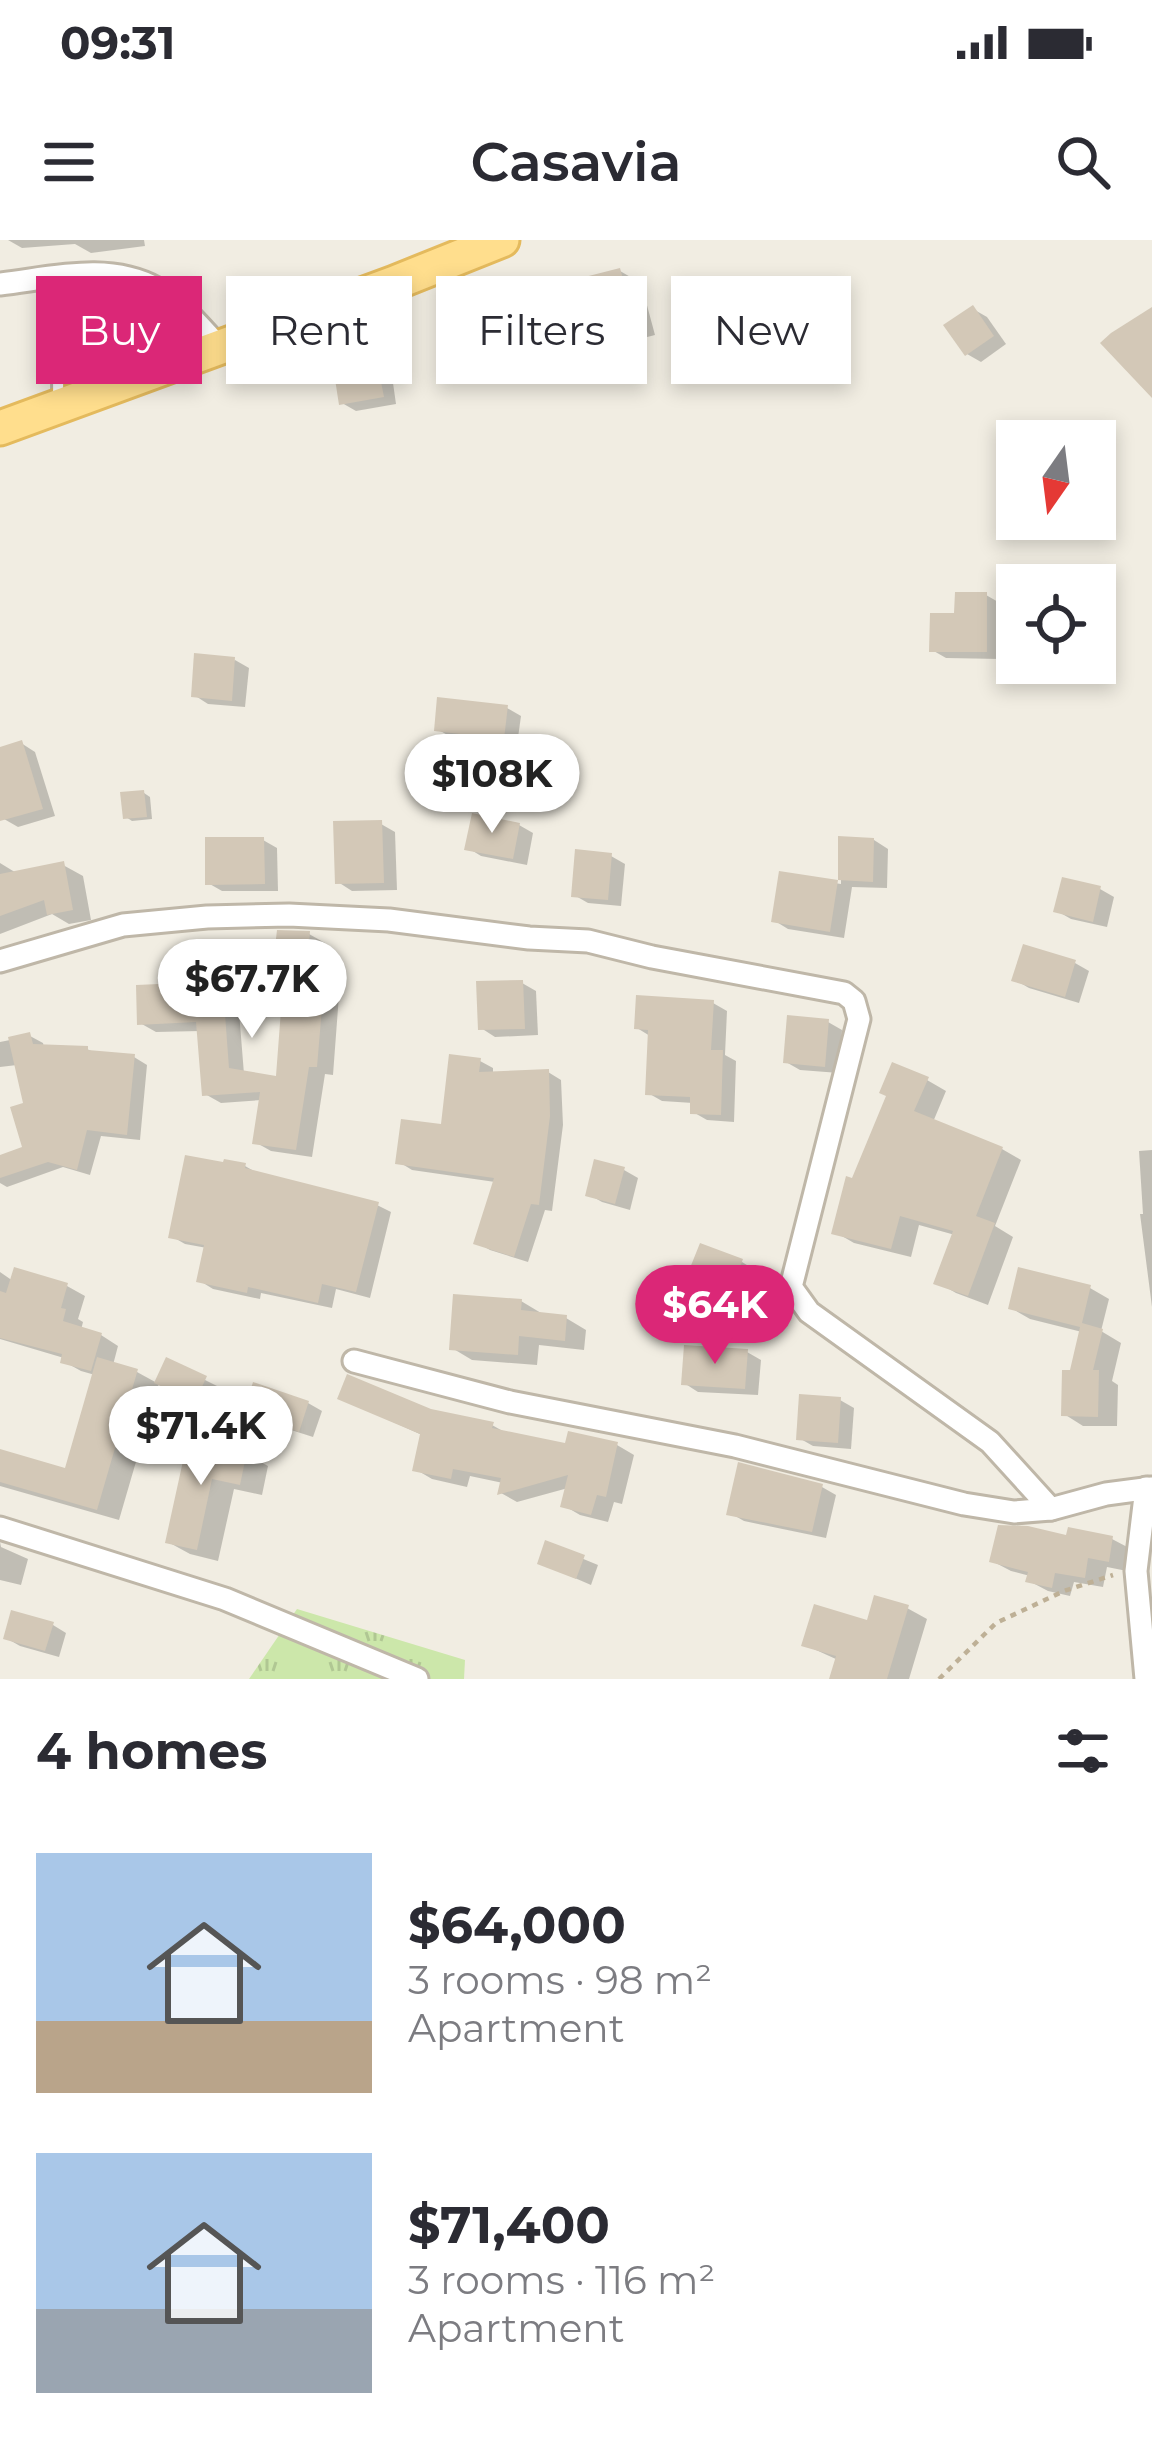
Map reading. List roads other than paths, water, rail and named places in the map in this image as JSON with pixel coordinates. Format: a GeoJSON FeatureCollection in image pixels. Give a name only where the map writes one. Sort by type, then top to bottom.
{"type":"FeatureCollection","features":[{"type":"Feature","properties":{"kind":"main road"},"geometry":{"type":"LineString","coordinates":[[0,428],[502,240]]}},
{"type":"Feature","properties":{"kind":"street"},"geometry":{"type":"LineString","coordinates":[[65,276],[126,276]]}},
{"type":"Feature","properties":{"kind":"street"},"geometry":{"type":"LineString","coordinates":[[0,284],[36,280]]}},
{"type":"Feature","properties":{"kind":"street"},"geometry":{"type":"LineString","coordinates":[[202,330],[218,347]]}},
{"type":"Feature","properties":{"kind":"street"},"geometry":{"type":"LineString","coordinates":[[0,961],[123,925],[289,915],[588,940],[652,957],[844,993],[854,1001],[859,1018],[791,1287],[809,1312],[990,1442],[1051,1509]]}},
{"type":"Feature","properties":{"kind":"street"},"geometry":{"type":"LineString","coordinates":[[354,1361],[510,1402],[735,1446],[964,1504],[1014,1512],[1149,1488],[1136,1571],[1146,1679]]}},
{"type":"Feature","properties":{"kind":"street"},"geometry":{"type":"LineString","coordinates":[[0,1528],[225,1599],[417,1679]]}},
{"type":"Feature","properties":{"kind":"lane"},"geometry":{"type":"LineString","coordinates":[[58,406],[59,384]]}}]}
